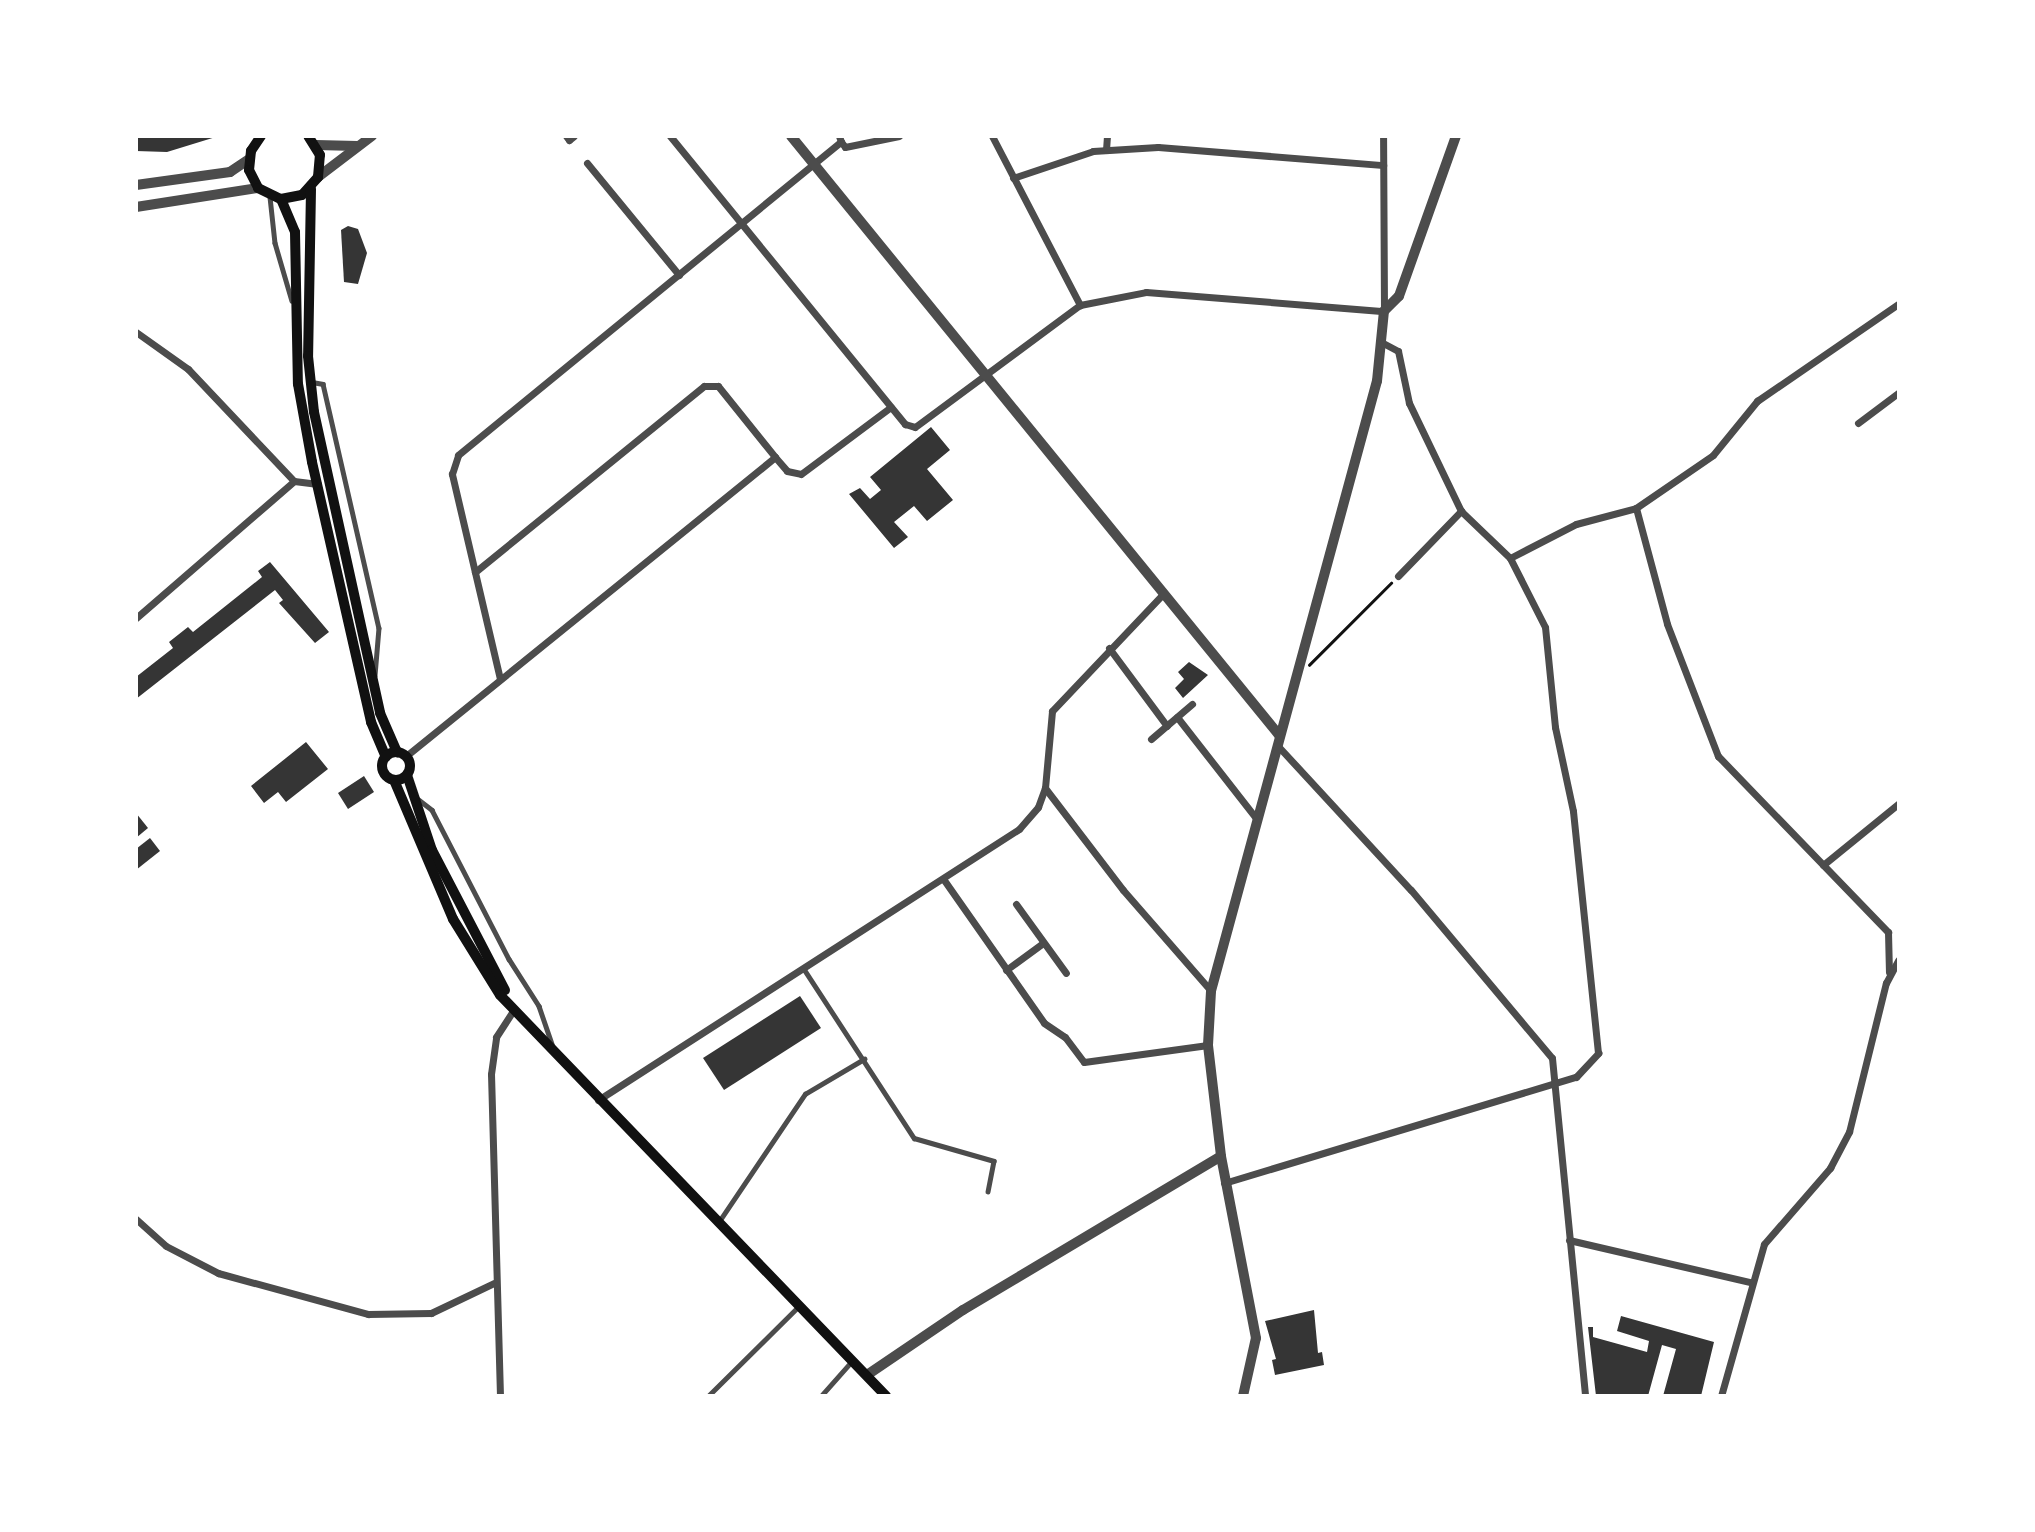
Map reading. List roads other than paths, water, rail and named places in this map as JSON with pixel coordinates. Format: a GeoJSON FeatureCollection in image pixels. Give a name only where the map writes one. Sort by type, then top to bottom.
{"type":"FeatureCollection","features":[{"type":"Feature","properties":{"kind":"main road"},"geometry":{"type":"LineString","coordinates":[[255,139],[249,159],[258,188],[275,198],[295,232],[298,384],[368,706],[407,775],[412,796],[462,914],[514,1009]]}},
{"type":"Feature","properties":{"kind":"main road"},"geometry":{"type":"LineString","coordinates":[[312,141],[318,177],[311,189],[310,381],[320,447],[385,732],[393,754],[384,772],[394,780],[453,919],[500,995],[597,1100],[886,1395]]}},
{"type":"Feature","properties":{"kind":"main road"},"geometry":{"type":"LineString","coordinates":[[275,198],[311,189]]}},
{"type":"Feature","properties":{"kind":"main road"},"geometry":{"type":"LineString","coordinates":[[394,780],[407,775]]}},
{"type":"Feature","properties":{"kind":"street"},"geometry":{"type":"LineString","coordinates":[[318,177],[372,136]]}},
{"type":"Feature","properties":{"kind":"street"},"geometry":{"type":"LineString","coordinates":[[670,136],[905,424],[915,428],[1080,305],[1146,292],[1384,311],[1399,296],[1456,136]]}},
{"type":"Feature","properties":{"kind":"street"},"geometry":{"type":"LineString","coordinates":[[791,136],[1278,740],[1411,890],[1552,1058],[1585,1395]]}},
{"type":"Feature","properties":{"kind":"street"},"geometry":{"type":"LineString","coordinates":[[500,679],[452,474],[458,455],[679,275],[840,139],[845,146],[900,136]]}},
{"type":"Feature","properties":{"kind":"street"},"geometry":{"type":"LineString","coordinates":[[992,136],[1080,305]]}},
{"type":"Feature","properties":{"kind":"street"},"geometry":{"type":"LineString","coordinates":[[1107,136],[1107,149]]}},
{"type":"Feature","properties":{"kind":"street"},"geometry":{"type":"LineString","coordinates":[[1209,148],[1211,136]]}},
{"type":"Feature","properties":{"kind":"street"},"geometry":{"type":"LineString","coordinates":[[1243,1395],[1256,1338],[1224,1183],[1208,1045],[1211,991],[1377,382],[1384,311],[1383,136]]}},
{"type":"Feature","properties":{"kind":"street"},"geometry":{"type":"LineString","coordinates":[[312,141],[358,146]]}},
{"type":"Feature","properties":{"kind":"street"},"geometry":{"type":"LineString","coordinates":[[1013,178],[1107,149],[1209,148],[1383,165]]}},
{"type":"Feature","properties":{"kind":"street"},"geometry":{"type":"LineString","coordinates":[[136,185],[230,172],[249,159]]}},
{"type":"Feature","properties":{"kind":"street"},"geometry":{"type":"LineString","coordinates":[[587,163],[679,275]]}},
{"type":"Feature","properties":{"kind":"street"},"geometry":{"type":"LineString","coordinates":[[136,207],[258,188]]}},
{"type":"Feature","properties":{"kind":"street"},"geometry":{"type":"LineString","coordinates":[[1510,558],[1576,524],[1636,508],[1713,455],[1757,401],[1899,304]]}},
{"type":"Feature","properties":{"kind":"street"},"geometry":{"type":"LineString","coordinates":[[136,332],[188,369],[295,481],[318,484]]}},
{"type":"Feature","properties":{"kind":"street"},"geometry":{"type":"LineString","coordinates":[[1224,1183],[1576,1077],[1598,1053],[1573,811],[1555,727],[1545,627],[1510,558],[1461,511],[1409,403],[1398,351],[1383,342]]}},
{"type":"Feature","properties":{"kind":"street"},"geometry":{"type":"LineString","coordinates":[[475,572],[704,386],[718,386],[787,471],[801,474],[891,407]]}},
{"type":"Feature","properties":{"kind":"street"},"geometry":{"type":"LineString","coordinates":[[1858,423],[1899,393]]}},
{"type":"Feature","properties":{"kind":"street"},"geometry":{"type":"LineString","coordinates":[[393,754],[500,679],[775,457]]}},
{"type":"Feature","properties":{"kind":"street"},"geometry":{"type":"LineString","coordinates":[[136,618],[295,481]]}},
{"type":"Feature","properties":{"kind":"street"},"geometry":{"type":"LineString","coordinates":[[1636,508],[1667,624],[1718,756],[1890,935],[1889,972],[1858,1109],[1841,1150],[1764,1244],[1750,1282],[1721,1395]]}},
{"type":"Feature","properties":{"kind":"street"},"geometry":{"type":"LineString","coordinates":[[1398,576],[1461,511]]}},
{"type":"Feature","properties":{"kind":"street"},"geometry":{"type":"LineString","coordinates":[[597,1100],[944,880],[1019,829],[1038,807],[1045,788],[1052,711],[1162,595]]}},
{"type":"Feature","properties":{"kind":"street"},"geometry":{"type":"LineString","coordinates":[[1109,648],[1167,726]]}},
{"type":"Feature","properties":{"kind":"street"},"geometry":{"type":"LineString","coordinates":[[1151,739],[1192,704]]}},
{"type":"Feature","properties":{"kind":"street"},"geometry":{"type":"LineString","coordinates":[[1177,717],[1256,818]]}},
{"type":"Feature","properties":{"kind":"street"},"geometry":{"type":"LineString","coordinates":[[1045,788],[1123,890],[1211,991]]}},
{"type":"Feature","properties":{"kind":"street"},"geometry":{"type":"LineString","coordinates":[[1823,865],[1899,804]]}},
{"type":"Feature","properties":{"kind":"street"},"geometry":{"type":"LineString","coordinates":[[944,880],[1044,1023],[1065,1037],[1084,1062],[1208,1045]]}},
{"type":"Feature","properties":{"kind":"street"},"geometry":{"type":"LineString","coordinates":[[1016,904],[1066,973]]}},
{"type":"Feature","properties":{"kind":"street"},"geometry":{"type":"LineString","coordinates":[[1006,970],[1043,943]]}},
{"type":"Feature","properties":{"kind":"street"},"geometry":{"type":"LineString","coordinates":[[1889,972],[1899,960]]}},
{"type":"Feature","properties":{"kind":"street"},"geometry":{"type":"LineString","coordinates":[[500,1395],[494,1283],[491,1074],[496,1037],[514,1009]]}},
{"type":"Feature","properties":{"kind":"street"},"geometry":{"type":"LineString","coordinates":[[867,1375],[964,1310],[1221,1156]]}},
{"type":"Feature","properties":{"kind":"street"},"geometry":{"type":"LineString","coordinates":[[136,1219],[166,1246],[218,1273],[368,1314],[431,1313],[494,1283]]}},
{"type":"Feature","properties":{"kind":"street"},"geometry":{"type":"LineString","coordinates":[[1569,1240],[1750,1282]]}},
{"type":"Feature","properties":{"kind":"lane"},"geometry":{"type":"LineString","coordinates":[[275,198],[282,276],[295,309]]}},
{"type":"Feature","properties":{"kind":"lane"},"geometry":{"type":"LineString","coordinates":[[310,381],[323,384],[379,628],[374,680]]}},
{"type":"Feature","properties":{"kind":"lane"},"geometry":{"type":"LineString","coordinates":[[412,796],[432,810],[509,959],[539,1006],[557,1058]]}},
{"type":"Feature","properties":{"kind":"lane"},"geometry":{"type":"LineString","coordinates":[[804,969],[914,1138],[994,1161],[988,1191]]}},
{"type":"Feature","properties":{"kind":"lane"},"geometry":{"type":"LineString","coordinates":[[717,1224],[805,1094],[863,1059]]}},
{"type":"Feature","properties":{"kind":"lane"},"geometry":{"type":"LineString","coordinates":[[708,1395],[800,1305]]}},
{"type":"Feature","properties":{"kind":"lane"},"geometry":{"type":"LineString","coordinates":[[821,1395],[852,1361]]}}]}
